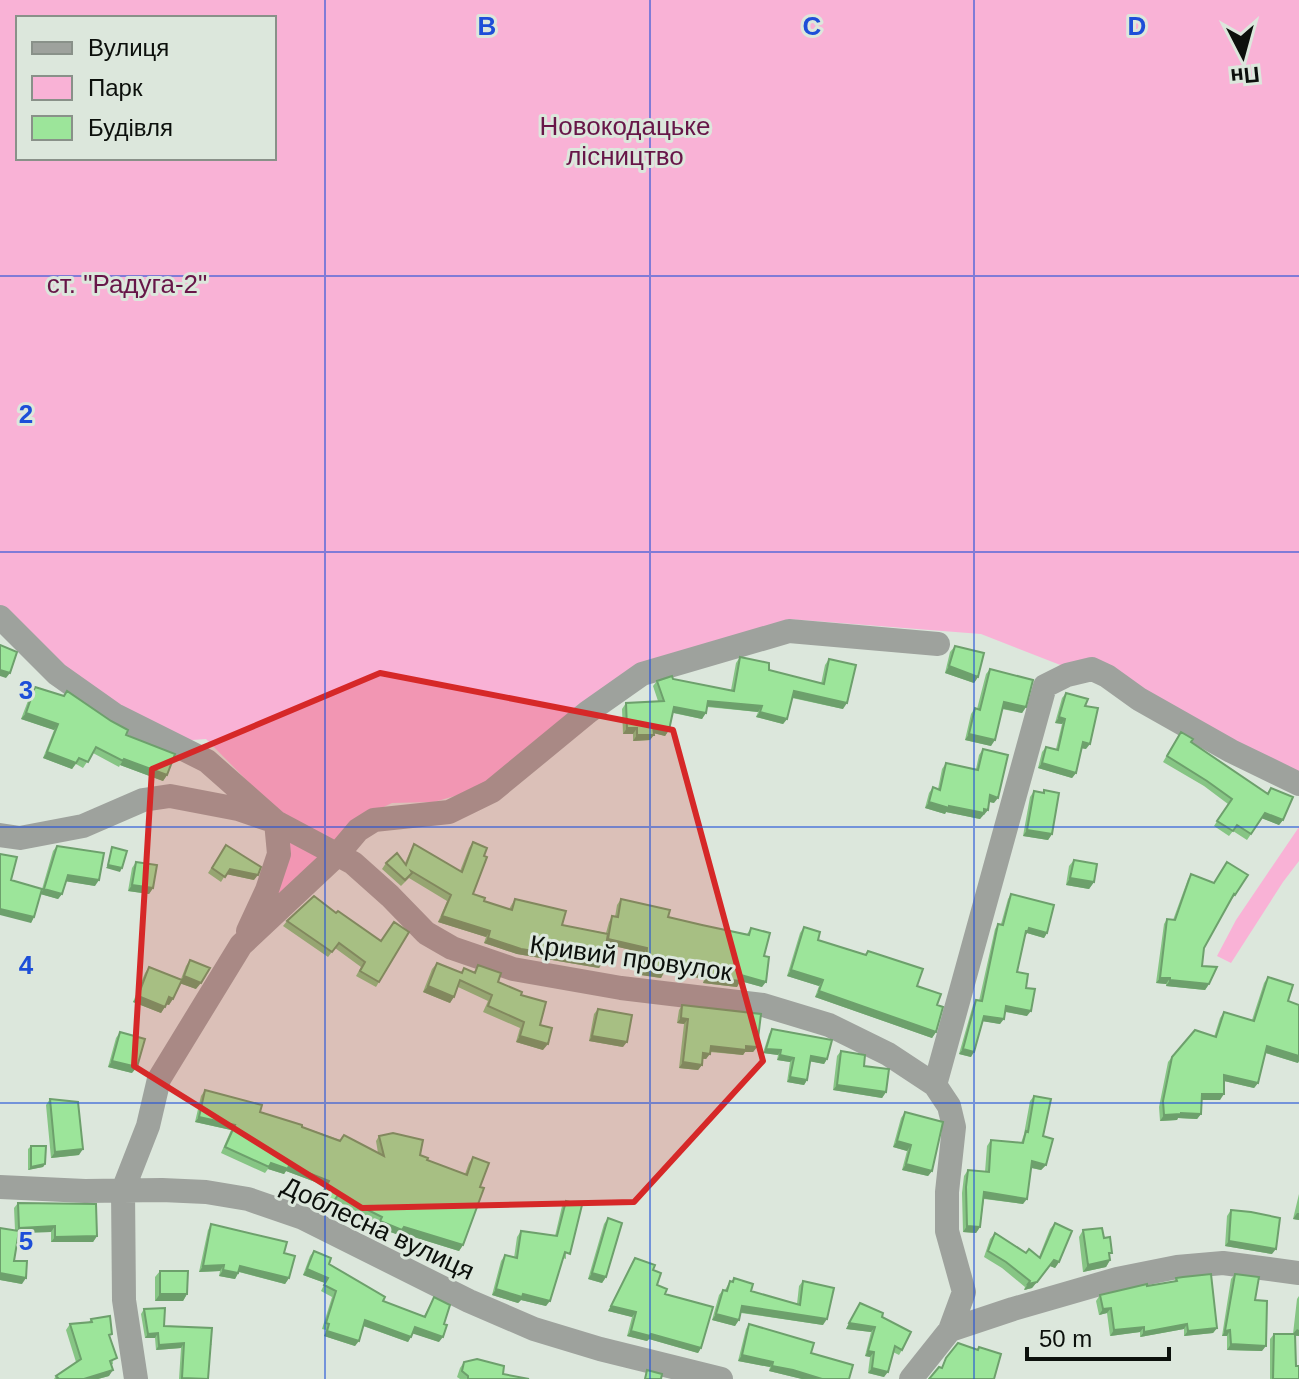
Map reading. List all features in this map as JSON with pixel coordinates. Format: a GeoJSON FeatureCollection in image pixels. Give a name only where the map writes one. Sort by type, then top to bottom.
{"type":"FeatureCollection","features":[{"type":"Feature","properties":{"kind":"street"},"geometry":{"type":"LineString","coordinates":[[0,617],[57,674],[115,715],[207,761],[276,822],[279,854],[267,890],[241,945],[159,1079],[148,1126],[123,1190],[124,1300],[136,1379]]}},
{"type":"Feature","properties":{"kind":"street"},"geometry":{"type":"LineString","coordinates":[[241,945],[337,855],[358,830],[374,820],[449,812],[492,791],[588,712],[642,674],[789,631],[938,644]]}},
{"type":"Feature","properties":{"kind":"street"},"geometry":{"type":"LineString","coordinates":[[911,1379],[950,1330],[964,1292],[947,1231],[947,1192],[954,1127],[949,1106],[935,1085],[1045,686],[1067,675],[1092,669],[1231,751],[1299,784]]}},
{"type":"Feature","properties":{"kind":"street"},"geometry":{"type":"LineString","coordinates":[[0,835],[20,838],[83,826],[143,800],[170,796],[238,809],[276,822]]}},
{"type":"Feature","properties":{"kind":"street","name":"Кривий провулок"},"geometry":{"type":"LineString","coordinates":[[276,822],[353,863],[426,933],[474,957],[513,969],[621,988],[763,1005],[829,1025],[888,1054],[935,1085]]}},
{"type":"Feature","properties":{"kind":"street","name":"Доблесна вулиця"},"geometry":{"type":"LineString","coordinates":[[0,1187],[206,1192],[248,1199],[303,1218],[469,1301],[534,1329],[721,1379]]}},
{"type":"Feature","properties":{"kind":"street"},"geometry":{"type":"LineString","coordinates":[[950,1330],[1117,1279],[1177,1267],[1223,1263],[1299,1273]]}},
{"type":"Feature","properties":{"kind":"highlighted area"},"geometry":{"type":"Polygon","coordinates":[[[380,673],[673,730],[763,1061],[634,1202],[362,1208],[134,1066],[152,769],[380,673]]]}},
{"type":"Feature","properties":{"kind":"green space"},"geometry":{"type":"Polygon","coordinates":[[[0,0],[1299,0],[1299,776],[1068,668],[981,634],[789,619],[639,666],[479,789],[434,802],[392,803],[352,822],[282,900],[271,894],[284,818],[206,739],[179,741],[58,670],[0,608],[0,0]]]}},
{"type":"Feature","properties":{"kind":"green space"},"geometry":{"type":"Polygon","coordinates":[[[1299,827],[1299,861],[1231,963],[1217,956],[1236,920],[1299,827]]]}},
{"type":"Feature","properties":{"kind":"building"},"geometry":{"type":"Polygon","coordinates":[[[0,645],[17,652],[10,673],[0,670],[0,645]]]}},
{"type":"Feature","properties":{"kind":"building"},"geometry":{"type":"Polygon","coordinates":[[[955,646],[984,653],[978,677],[949,666],[955,646]]]}},
{"type":"Feature","properties":{"kind":"building"},"geometry":{"type":"Polygon","coordinates":[[[740,657],[769,663],[769,670],[824,684],[829,659],[856,665],[847,703],[794,691],[787,719],[760,712],[762,706],[708,701],[706,713],[674,707],[669,730],[653,726],[654,735],[637,735],[637,728],[627,728],[626,703],[664,701],[657,681],[672,676],[673,679],[734,691],[740,657]]]}},
{"type":"Feature","properties":{"kind":"building"},"geometry":{"type":"Polygon","coordinates":[[[990,669],[1033,680],[1026,707],[1004,702],[995,740],[969,734],[975,708],[980,710],[990,669]]]}},
{"type":"Feature","properties":{"kind":"building"},"geometry":{"type":"Polygon","coordinates":[[[35,687],[64,696],[67,691],[128,730],[126,735],[175,754],[167,775],[123,761],[96,747],[88,762],[79,758],[76,763],[47,752],[58,724],[26,713],[35,687]]]}},
{"type":"Feature","properties":{"kind":"building"},"geometry":{"type":"Polygon","coordinates":[[[1066,693],[1088,699],[1085,706],[1098,708],[1090,744],[1083,742],[1076,773],[1042,763],[1046,747],[1058,750],[1065,719],[1059,717],[1066,693]]]}},
{"type":"Feature","properties":{"kind":"building"},"geometry":{"type":"Polygon","coordinates":[[[1181,732],[1268,794],[1271,788],[1293,797],[1283,820],[1265,813],[1251,834],[1237,825],[1233,831],[1217,821],[1232,799],[1167,756],[1181,732]]]}},
{"type":"Feature","properties":{"kind":"building"},"geometry":{"type":"Polygon","coordinates":[[[983,749],[1008,755],[998,798],[990,795],[988,810],[984,809],[984,813],[929,802],[933,787],[940,790],[946,763],[978,770],[983,749]]]}},
{"type":"Feature","properties":{"kind":"building"},"geometry":{"type":"Polygon","coordinates":[[[1044,790],[1059,793],[1052,834],[1027,830],[1034,791],[1044,793],[1044,790]]]}},
{"type":"Feature","properties":{"kind":"building"},"geometry":{"type":"Polygon","coordinates":[[[473,842],[487,848],[484,856],[487,857],[473,894],[512,910],[515,899],[566,911],[562,925],[608,934],[603,962],[521,949],[488,938],[490,931],[442,916],[451,895],[411,871],[405,880],[386,863],[397,853],[406,865],[414,844],[462,872],[473,842]]]}},
{"type":"Feature","properties":{"kind":"building"},"geometry":{"type":"Polygon","coordinates":[[[226,845],[261,867],[258,875],[230,869],[225,877],[212,868],[226,845]]]}},
{"type":"Feature","properties":{"kind":"building"},"geometry":{"type":"Polygon","coordinates":[[[57,846],[104,853],[99,880],[68,875],[62,894],[44,889],[57,846]]]}},
{"type":"Feature","properties":{"kind":"building"},"geometry":{"type":"Polygon","coordinates":[[[112,847],[127,851],[122,868],[108,865],[112,847]]]}},
{"type":"Feature","properties":{"kind":"building"},"geometry":{"type":"Polygon","coordinates":[[[0,854],[17,857],[11,880],[42,889],[34,917],[0,909],[0,854]]]}},
{"type":"Feature","properties":{"kind":"building"},"geometry":{"type":"Polygon","coordinates":[[[1074,860],[1097,864],[1094,882],[1070,878],[1074,860]]]}},
{"type":"Feature","properties":{"kind":"building"},"geometry":{"type":"Polygon","coordinates":[[[136,862],[157,865],[153,888],[132,885],[136,862]]]}},
{"type":"Feature","properties":{"kind":"building"},"geometry":{"type":"Polygon","coordinates":[[[1227,862],[1248,875],[1204,948],[1202,966],[1217,967],[1209,984],[1160,978],[1167,919],[1175,920],[1191,874],[1214,883],[1227,862]]]}},
{"type":"Feature","properties":{"kind":"building"},"geometry":{"type":"Polygon","coordinates":[[[1011,894],[1054,905],[1047,933],[1029,928],[1026,931],[1017,972],[1028,974],[1026,988],[1035,989],[1031,1011],[1006,1006],[1004,1019],[984,1016],[974,1052],[963,1049],[976,1000],[982,1001],[998,924],[1003,925],[1011,894]]]}},
{"type":"Feature","properties":{"kind":"building"},"geometry":{"type":"Polygon","coordinates":[[[314,896],[381,941],[394,922],[409,932],[379,982],[360,971],[365,962],[339,943],[332,952],[287,921],[314,896]]]}},
{"type":"Feature","properties":{"kind":"building"},"geometry":{"type":"Polygon","coordinates":[[[621,899],[670,910],[668,917],[702,925],[749,935],[751,928],[770,933],[764,956],[769,957],[766,982],[741,975],[740,981],[707,977],[708,974],[665,965],[664,972],[645,970],[647,948],[608,939],[612,916],[618,917],[621,899]]]}},
{"type":"Feature","properties":{"kind":"building"},"geometry":{"type":"Polygon","coordinates":[[[804,927],[820,932],[818,940],[866,955],[868,951],[923,969],[917,986],[941,994],[937,1005],[943,1007],[936,1032],[819,991],[823,980],[791,970],[804,927]]]}},
{"type":"Feature","properties":{"kind":"building"},"geometry":{"type":"Polygon","coordinates":[[[190,960],[210,968],[201,983],[184,976],[190,960]]]}},
{"type":"Feature","properties":{"kind":"building"},"geometry":{"type":"Polygon","coordinates":[[[437,963],[462,973],[464,968],[475,973],[478,965],[501,973],[498,982],[522,992],[521,995],[546,1002],[540,1025],[552,1028],[548,1044],[520,1036],[524,1022],[488,1006],[492,995],[460,980],[454,997],[428,986],[437,963]]]}},
{"type":"Feature","properties":{"kind":"building"},"geometry":{"type":"Polygon","coordinates":[[[149,967],[182,980],[173,999],[169,997],[165,1007],[138,996],[149,967]]]}},
{"type":"Feature","properties":{"kind":"building"},"geometry":{"type":"Polygon","coordinates":[[[1268,977],[1293,985],[1288,1001],[1299,1005],[1299,1056],[1267,1046],[1258,1083],[1224,1075],[1224,1094],[1202,1094],[1201,1114],[1164,1115],[1163,1101],[1172,1057],[1195,1030],[1216,1037],[1224,1012],[1254,1021],[1268,977]]]}},
{"type":"Feature","properties":{"kind":"building"},"geometry":{"type":"Polygon","coordinates":[[[682,1005],[761,1014],[757,1047],[746,1046],[746,1050],[711,1046],[710,1054],[703,1053],[702,1065],[683,1062],[688,1019],[681,1018],[682,1005]]]}},
{"type":"Feature","properties":{"kind":"building"},"geometry":{"type":"Polygon","coordinates":[[[598,1009],[632,1015],[627,1042],[592,1036],[598,1009]]]}},
{"type":"Feature","properties":{"kind":"building"},"geometry":{"type":"Polygon","coordinates":[[[772,1029],[832,1040],[827,1059],[811,1056],[807,1080],[790,1077],[794,1058],[780,1055],[781,1050],[766,1049],[772,1029]]]}},
{"type":"Feature","properties":{"kind":"building"},"geometry":{"type":"Polygon","coordinates":[[[120,1032],[145,1039],[137,1067],[112,1061],[120,1032]]]}},
{"type":"Feature","properties":{"kind":"building"},"geometry":{"type":"Polygon","coordinates":[[[841,1051],[865,1055],[864,1066],[889,1069],[886,1092],[837,1085],[841,1051]]]}},
{"type":"Feature","properties":{"kind":"building"},"geometry":{"type":"Polygon","coordinates":[[[205,1090],[262,1105],[260,1112],[340,1141],[344,1135],[384,1156],[379,1136],[393,1133],[423,1140],[420,1155],[467,1175],[473,1157],[489,1163],[480,1187],[484,1188],[463,1245],[404,1227],[402,1230],[380,1221],[382,1217],[338,1195],[334,1201],[322,1194],[329,1181],[289,1165],[288,1169],[271,1163],[269,1167],[225,1147],[235,1125],[199,1117],[205,1090]]]}},
{"type":"Feature","properties":{"kind":"building"},"geometry":{"type":"Polygon","coordinates":[[[1034,1096],[1051,1099],[1043,1136],[1053,1139],[1046,1165],[1032,1161],[1027,1199],[984,1192],[980,1227],[967,1226],[968,1170],[989,1172],[991,1140],[1023,1143],[1034,1096]]]}},
{"type":"Feature","properties":{"kind":"building"},"geometry":{"type":"Polygon","coordinates":[[[50,1099],[78,1102],[83,1149],[55,1152],[50,1099]]]}},
{"type":"Feature","properties":{"kind":"building"},"geometry":{"type":"Polygon","coordinates":[[[905,1112],[943,1122],[932,1171],[906,1164],[911,1145],[897,1141],[905,1112]]]}},
{"type":"Feature","properties":{"kind":"building"},"geometry":{"type":"Polygon","coordinates":[[[31,1146],[46,1146],[45,1164],[31,1167],[31,1146]]]}},
{"type":"Feature","properties":{"kind":"building"},"geometry":{"type":"Polygon","coordinates":[[[566,1201],[582,1205],[570,1254],[565,1252],[550,1301],[496,1289],[505,1255],[517,1258],[521,1231],[557,1236],[566,1201]]]}},
{"type":"Feature","properties":{"kind":"building"},"geometry":{"type":"Polygon","coordinates":[[[18,1203],[96,1204],[97,1236],[55,1237],[55,1226],[19,1228],[18,1203]]]}},
{"type":"Feature","properties":{"kind":"building"},"geometry":{"type":"Polygon","coordinates":[[[1231,1210],[1280,1218],[1276,1249],[1229,1241],[1231,1210]]]}},
{"type":"Feature","properties":{"kind":"building"},"geometry":{"type":"Polygon","coordinates":[[[608,1218],[622,1223],[606,1277],[592,1273],[608,1218]]]}},
{"type":"Feature","properties":{"kind":"building"},"geometry":{"type":"Polygon","coordinates":[[[1055,1223],[1072,1231],[1059,1262],[1054,1260],[1037,1282],[1028,1284],[1030,1281],[988,1251],[995,1233],[1026,1253],[1029,1249],[1040,1258],[1055,1223]]]}},
{"type":"Feature","properties":{"kind":"building"},"geometry":{"type":"Polygon","coordinates":[[[211,1224],[287,1242],[284,1253],[295,1256],[289,1278],[240,1266],[238,1273],[223,1270],[224,1265],[203,1266],[211,1224]]]}},
{"type":"Feature","properties":{"kind":"building"},"geometry":{"type":"Polygon","coordinates":[[[0,1228],[19,1231],[14,1261],[27,1261],[26,1278],[0,1273],[0,1228]]]}},
{"type":"Feature","properties":{"kind":"building"},"geometry":{"type":"Polygon","coordinates":[[[1102,1228],[1104,1238],[1110,1237],[1110,1260],[1088,1265],[1083,1230],[1102,1228]]]}},
{"type":"Feature","properties":{"kind":"building"},"geometry":{"type":"Polygon","coordinates":[[[314,1251],[331,1258],[329,1264],[385,1297],[383,1301],[425,1317],[434,1297],[450,1305],[443,1337],[415,1327],[411,1337],[365,1320],[359,1341],[327,1331],[329,1324],[326,1323],[336,1291],[324,1285],[328,1278],[307,1269],[314,1251]]]}},
{"type":"Feature","properties":{"kind":"building"},"geometry":{"type":"Polygon","coordinates":[[[635,1258],[655,1265],[653,1270],[661,1273],[657,1285],[667,1289],[665,1294],[713,1307],[701,1348],[631,1331],[636,1312],[611,1306],[635,1258]]]}},
{"type":"Feature","properties":{"kind":"building"},"geometry":{"type":"Polygon","coordinates":[[[160,1271],[188,1271],[187,1294],[160,1294],[160,1271]]]}},
{"type":"Feature","properties":{"kind":"building"},"geometry":{"type":"Polygon","coordinates":[[[1211,1274],[1217,1328],[1188,1331],[1187,1324],[1144,1332],[1144,1327],[1114,1330],[1111,1308],[1103,1309],[1100,1295],[1147,1284],[1177,1281],[1176,1278],[1211,1274]]]}},
{"type":"Feature","properties":{"kind":"building"},"geometry":{"type":"Polygon","coordinates":[[[1235,1274],[1259,1277],[1255,1300],[1267,1301],[1266,1346],[1231,1344],[1230,1330],[1225,1331],[1235,1274]]]}},
{"type":"Feature","properties":{"kind":"building"},"geometry":{"type":"Polygon","coordinates":[[[734,1278],[753,1284],[751,1291],[800,1305],[803,1281],[834,1288],[827,1319],[742,1306],[739,1320],[716,1314],[723,1290],[727,1291],[734,1278]]]}},
{"type":"Feature","properties":{"kind":"building"},"geometry":{"type":"Polygon","coordinates":[[[860,1303],[883,1313],[882,1317],[911,1332],[902,1350],[895,1346],[888,1372],[872,1368],[874,1352],[868,1351],[875,1327],[849,1323],[860,1303]]]}},
{"type":"Feature","properties":{"kind":"building"},"geometry":{"type":"Polygon","coordinates":[[[165,1308],[164,1326],[212,1328],[208,1379],[182,1378],[184,1343],[159,1345],[158,1333],[148,1334],[144,1309],[165,1308]]]}},
{"type":"Feature","properties":{"kind":"building"},"geometry":{"type":"Polygon","coordinates":[[[110,1316],[112,1334],[109,1335],[117,1358],[110,1361],[113,1370],[84,1379],[57,1379],[56,1376],[81,1359],[70,1324],[110,1316]]]}},
{"type":"Feature","properties":{"kind":"building"},"geometry":{"type":"Polygon","coordinates":[[[749,1324],[814,1343],[811,1353],[853,1365],[849,1379],[822,1379],[742,1355],[749,1324]]]}},
{"type":"Feature","properties":{"kind":"building"},"geometry":{"type":"Polygon","coordinates":[[[1274,1334],[1295,1334],[1299,1379],[1273,1379],[1274,1334]]]}},
{"type":"Feature","properties":{"kind":"building"},"geometry":{"type":"Polygon","coordinates":[[[958,1343],[1001,1354],[994,1379],[929,1379],[939,1367],[942,1368],[958,1343]]]}},
{"type":"Feature","properties":{"kind":"building"},"geometry":{"type":"Polygon","coordinates":[[[477,1359],[504,1366],[503,1374],[529,1379],[468,1379],[462,1371],[464,1362],[477,1359]]]}},
{"type":"Feature","properties":{"kind":"building"},"geometry":{"type":"Polygon","coordinates":[[[647,1370],[662,1374],[661,1379],[645,1379],[647,1370]]]}},
{"type":"Feature","properties":{"kind":"park label","name":"Новокодацьке лісництво"},"geometry":{"type":"Point","coordinates":[625,141]}},
{"type":"Feature","properties":{"kind":"park label","name":"ст. \"Радуга-2\""},"geometry":{"type":"Point","coordinates":[127,284]}}]}
